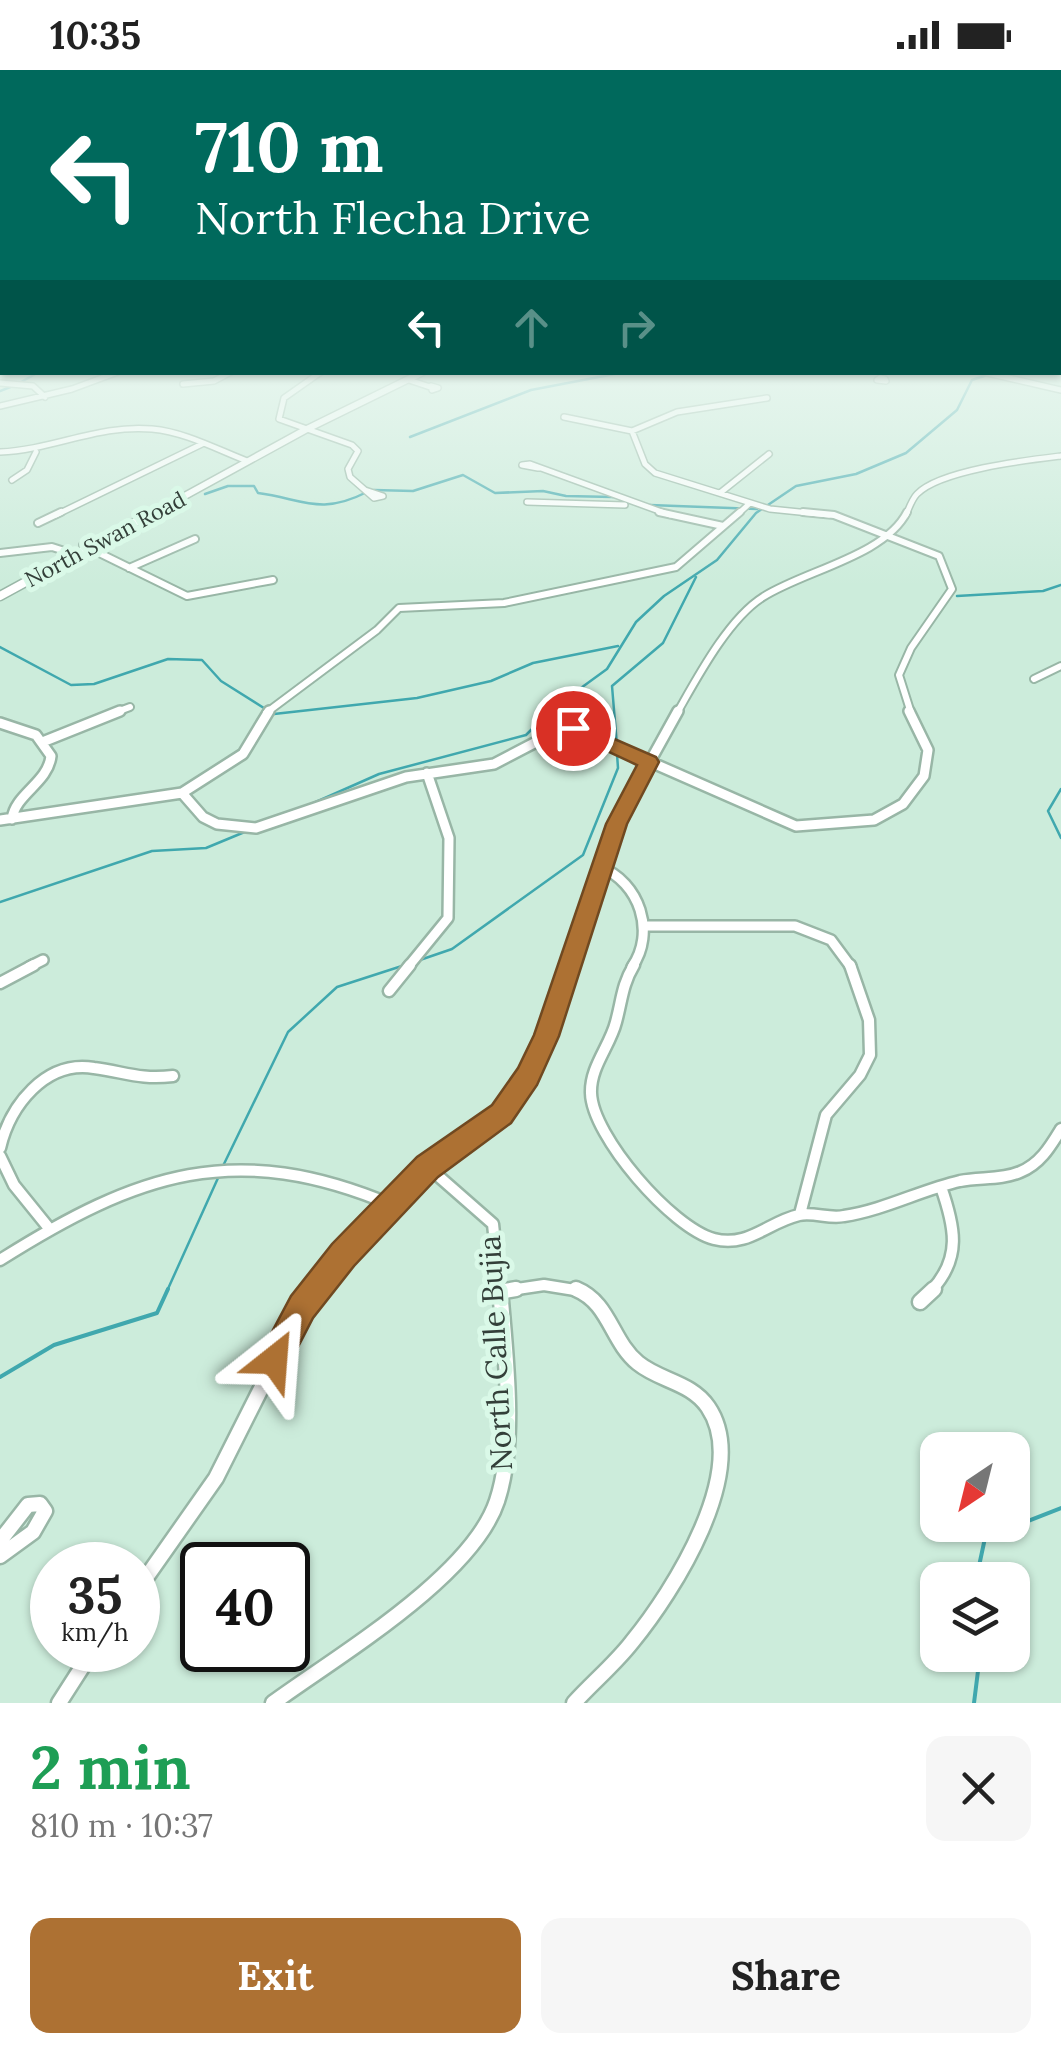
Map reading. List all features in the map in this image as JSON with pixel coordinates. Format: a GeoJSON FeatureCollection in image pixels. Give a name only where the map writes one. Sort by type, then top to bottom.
{"type":"FeatureCollection","features":[{"type":"Feature","properties":{"kind":"main road","name":"North Swan Road"},"geometry":{"type":"LineString","coordinates":[[0,592],[293,433]]}},
{"type":"Feature","properties":{"kind":"street"},"geometry":{"type":"LineString","coordinates":[[0,452],[36,452],[114,433]]}},
{"type":"Feature","properties":{"kind":"street"},"geometry":{"type":"LineString","coordinates":[[167,433],[244,459]]}},
{"type":"Feature","properties":{"kind":"street"},"geometry":{"type":"LineString","coordinates":[[314,433],[358,451],[348,474],[365,490]]}},
{"type":"Feature","properties":{"kind":"street"},"geometry":{"type":"LineString","coordinates":[[182,793],[203,816],[217,824],[256,828],[383,784],[427,773],[494,764],[561,729],[573,728],[796,826],[874,820],[903,804],[924,776],[928,750],[906,704],[899,674],[911,648],[952,589],[940,556],[834,515],[782,512],[655,472],[645,464],[632,433]]}},
{"type":"Feature","properties":{"kind":"street"},"geometry":{"type":"LineString","coordinates":[[38,523],[202,444]]}},
{"type":"Feature","properties":{"kind":"street"},"geometry":{"type":"LineString","coordinates":[[12,480],[27,470],[36,452]]}},
{"type":"Feature","properties":{"kind":"street"},"geometry":{"type":"LineString","coordinates":[[720,494],[769,454]]}},
{"type":"Feature","properties":{"kind":"street"},"geometry":{"type":"LineString","coordinates":[[160,1558],[216,1478],[302,1307],[343,1255],[428,1167],[492,1122],[519,1092],[546,1036],[616,824],[710,656],[753,604],[773,590],[850,556],[888,534],[902,522],[917,494],[927,487],[1017,459],[1061,456]]}},
{"type":"Feature","properties":{"kind":"street"},"geometry":{"type":"LineString","coordinates":[[538,468],[633,504],[724,526]]}},
{"type":"Feature","properties":{"kind":"street"},"geometry":{"type":"LineString","coordinates":[[526,502],[633,504]]}},
{"type":"Feature","properties":{"kind":"street"},"geometry":{"type":"LineString","coordinates":[[0,820],[182,793],[249,748],[251,733],[264,715],[377,630],[398,608],[504,604],[676,567],[750,503]]}},
{"type":"Feature","properties":{"kind":"street"},"geometry":{"type":"LineString","coordinates":[[128,568],[195,539]]}},
{"type":"Feature","properties":{"kind":"street"},"geometry":{"type":"LineString","coordinates":[[0,553],[52,547],[74,553]]}},
{"type":"Feature","properties":{"kind":"street"},"geometry":{"type":"LineString","coordinates":[[86,547],[187,596],[273,580]]}},
{"type":"Feature","properties":{"kind":"street"},"geometry":{"type":"LineString","coordinates":[[1034,678],[1061,666]]}},
{"type":"Feature","properties":{"kind":"street"},"geometry":{"type":"LineString","coordinates":[[45,741],[130,707]]}},
{"type":"Feature","properties":{"kind":"street"},"geometry":{"type":"LineString","coordinates":[[0,723],[16,726],[45,741],[51,754],[50,766],[13,810],[12,819]]}},
{"type":"Feature","properties":{"kind":"street"},"geometry":{"type":"LineString","coordinates":[[389,991],[448,918],[449,838],[427,773]]}},
{"type":"Feature","properties":{"kind":"street"},"geometry":{"type":"LineString","coordinates":[[600,867],[625,880],[647,926],[644,954],[621,988],[617,1020],[592,1074],[589,1099],[600,1125],[667,1208],[708,1238],[742,1240],[768,1232],[800,1214],[830,1218],[964,1180],[998,1179],[1045,1157],[1061,1130]]}},
{"type":"Feature","properties":{"kind":"street"},"geometry":{"type":"LineString","coordinates":[[647,926],[795,926],[816,932],[839,949],[864,998],[874,1034],[864,1070],[836,1099],[823,1120],[800,1214]]}},
{"type":"Feature","properties":{"kind":"street"},"geometry":{"type":"LineString","coordinates":[[0,983],[43,960]]}},
{"type":"Feature","properties":{"kind":"street"},"geometry":{"type":"LineString","coordinates":[[48,1227],[5,1173],[0,1152],[5,1111],[40,1083],[74,1068],[100,1068],[132,1078],[173,1076]]}},
{"type":"Feature","properties":{"kind":"street","name":"North Calle Bujia"},"geometry":{"type":"LineString","coordinates":[[273,1703],[355,1647],[414,1600],[475,1536],[497,1505],[505,1472],[506,1425],[493,1224],[428,1167]]}},
{"type":"Feature","properties":{"kind":"street"},"geometry":{"type":"LineString","coordinates":[[0,1260],[48,1227],[144,1186],[197,1171],[277,1170],[360,1188],[392,1204]]}},
{"type":"Feature","properties":{"kind":"street"},"geometry":{"type":"LineString","coordinates":[[920,1302],[944,1280],[953,1259],[951,1213],[941,1187]]}},
{"type":"Feature","properties":{"kind":"street"},"geometry":{"type":"LineString","coordinates":[[499,1292],[545,1284],[566,1284],[585,1291],[602,1308],[636,1362],[697,1394],[722,1436],[723,1465],[716,1491],[672,1580],[631,1645],[574,1703]]}},
{"type":"Feature","properties":{"kind":"street"},"geometry":{"type":"LineString","coordinates":[[0,1541],[28,1504],[40,1504],[45,1511],[42,1523],[32,1535],[0,1556]]}},
{"type":"Feature","properties":{"kind":"street"},"geometry":{"type":"LineString","coordinates":[[58,1703],[78,1672]]}},
{"type":"Feature","properties":{"kind":"waterway"},"geometry":{"type":"LineString","coordinates":[[410,437],[420,433]]}},
{"type":"Feature","properties":{"kind":"waterway"},"geometry":{"type":"LineString","coordinates":[[300,809],[379,774],[526,735],[552,709],[607,669],[636,622],[664,596],[717,560],[756,513],[796,486],[856,474],[906,453],[929,433]]}},
{"type":"Feature","properties":{"kind":"waterway"},"geometry":{"type":"LineString","coordinates":[[374,490],[413,491],[463,475],[495,493],[543,491],[566,496],[613,497]]}},
{"type":"Feature","properties":{"kind":"waterway"},"geometry":{"type":"LineString","coordinates":[[205,494],[228,486],[254,486],[258,493],[324,504],[367,492]]}},
{"type":"Feature","properties":{"kind":"waterway"},"geometry":{"type":"LineString","coordinates":[[650,505],[757,509]]}},
{"type":"Feature","properties":{"kind":"waterway"},"geometry":{"type":"LineString","coordinates":[[617,746],[612,686],[663,643],[696,577]]}},
{"type":"Feature","properties":{"kind":"waterway"},"geometry":{"type":"LineString","coordinates":[[957,596],[1043,591],[1061,585]]}},
{"type":"Feature","properties":{"kind":"waterway"},"geometry":{"type":"LineString","coordinates":[[274,714],[417,698],[491,681],[533,663],[618,646]]}},
{"type":"Feature","properties":{"kind":"waterway"},"geometry":{"type":"LineString","coordinates":[[0,647],[71,685],[94,684],[168,659],[202,660],[221,681],[267,710]]}},
{"type":"Feature","properties":{"kind":"waterway"},"geometry":{"type":"LineString","coordinates":[[417,961],[452,949],[583,855],[618,768],[617,754]]}},
{"type":"Feature","properties":{"kind":"waterway"},"geometry":{"type":"LineString","coordinates":[[1061,789],[1048,811],[1061,838]]}},
{"type":"Feature","properties":{"kind":"waterway"},"geometry":{"type":"LineString","coordinates":[[0,902],[152,851],[206,848],[247,831]]}},
{"type":"Feature","properties":{"kind":"waterway"},"geometry":{"type":"LineString","coordinates":[[223,1166],[288,1032],[337,987],[405,965]]}},
{"type":"Feature","properties":{"kind":"waterway"},"geometry":{"type":"LineString","coordinates":[[167,1291],[218,1178]]}},
{"type":"Feature","properties":{"kind":"waterway"},"geometry":{"type":"LineString","coordinates":[[0,1377],[54,1345],[157,1313],[168,1289]]}},
{"type":"Feature","properties":{"kind":"waterway"},"geometry":{"type":"LineString","coordinates":[[980,1562],[985,1538],[1061,1508]]}},
{"type":"Feature","properties":{"kind":"waterway"},"geometry":{"type":"LineString","coordinates":[[974,1703],[978,1672]]}},
{"type":"Feature","properties":{"kind":"route"},"geometry":{"type":"LineString","coordinates":[[274,1360],[302,1307],[343,1255],[428,1167],[501,1114],[528,1076],[578,945],[616,824],[648,762],[573,728]]}}]}
